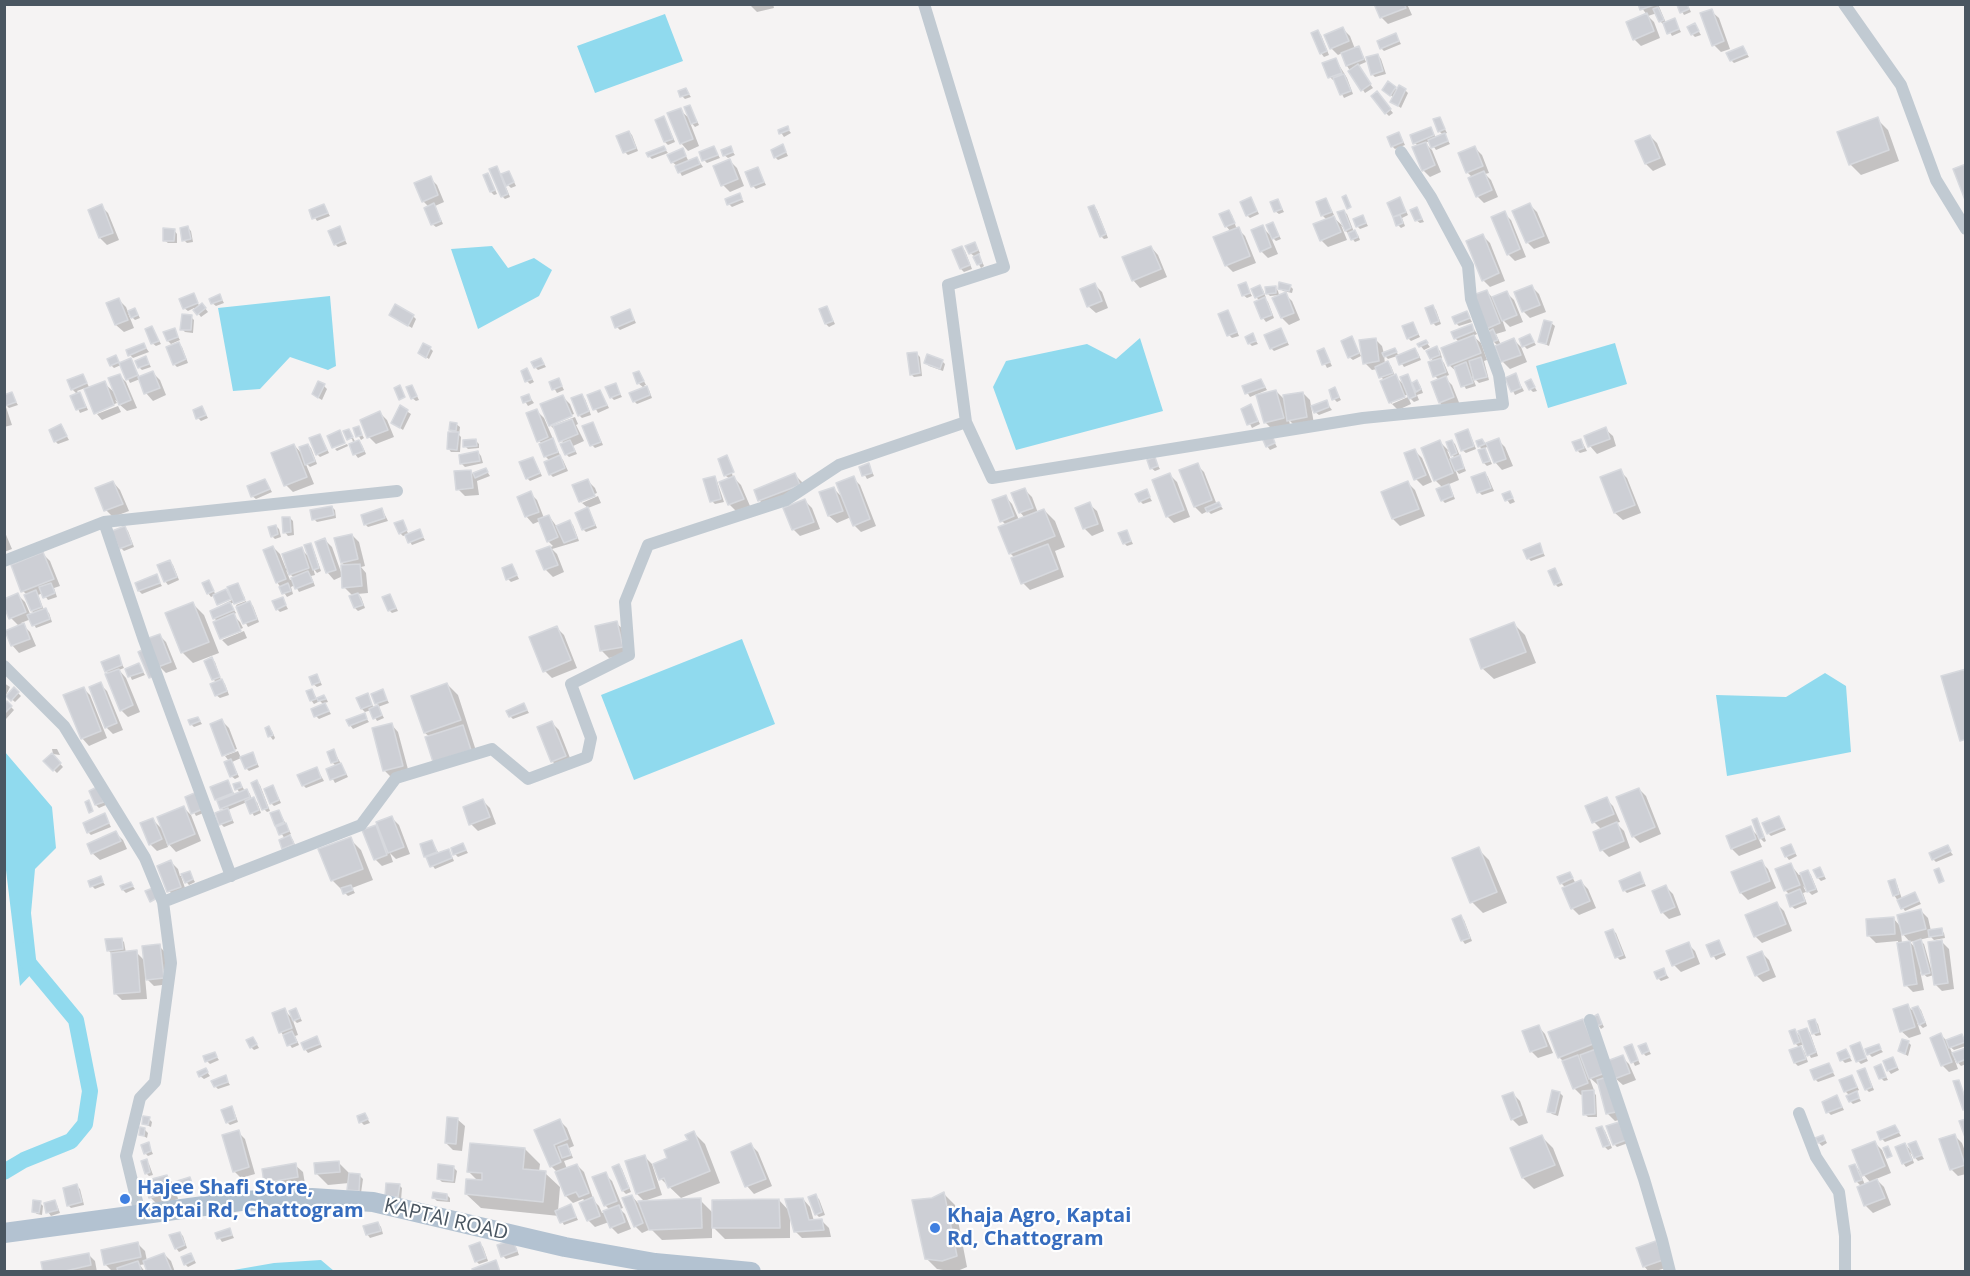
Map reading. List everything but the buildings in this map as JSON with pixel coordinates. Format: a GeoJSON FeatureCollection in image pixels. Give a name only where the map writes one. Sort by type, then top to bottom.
{"type":"FeatureCollection","features":[{"type":"Feature","properties":{"kind":"main road","name":"KAPTAI ROAD"},"geometry":{"type":"LineString","coordinates":[[4,1233],[241,1201],[312,1198],[373,1203],[565,1247],[655,1263],[751,1272]]}},
{"type":"Feature","properties":{"kind":"street"},"geometry":{"type":"LineString","coordinates":[[924,4],[1004,267],[948,285],[966,422],[992,478],[1363,418],[1503,404],[1499,375],[1471,298],[1468,266],[1431,197],[1401,152]]}},
{"type":"Feature","properties":{"kind":"street"},"geometry":{"type":"LineString","coordinates":[[1844,4],[1901,86],[1936,180],[1965,229]]}},
{"type":"Feature","properties":{"kind":"street"},"geometry":{"type":"LineString","coordinates":[[164,902],[361,825],[396,778],[492,750],[528,778],[587,757],[591,738],[572,684],[629,655],[625,602],[648,544],[786,500],[839,465],[966,422]]}},
{"type":"Feature","properties":{"kind":"street"},"geometry":{"type":"LineString","coordinates":[[4,561],[104,522],[397,490]]}},
{"type":"Feature","properties":{"kind":"street"},"geometry":{"type":"LineString","coordinates":[[104,522],[144,640],[231,876]]}},
{"type":"Feature","properties":{"kind":"street"},"geometry":{"type":"LineString","coordinates":[[4,666],[64,726],[145,858],[164,902],[171,963],[155,1082],[140,1098],[126,1156],[140,1214]]}},
{"type":"Feature","properties":{"kind":"street"},"geometry":{"type":"LineString","coordinates":[[1590,1020],[1644,1179],[1670,1272]]}},
{"type":"Feature","properties":{"kind":"street"},"geometry":{"type":"LineString","coordinates":[[1799,1113],[1816,1157],[1839,1192],[1845,1236],[1845,1272]]}},
{"type":"Feature","properties":{"kind":"water"},"geometry":{"type":"Polygon","coordinates":[[[665,14],[683,61],[595,93],[577,46],[665,14]]]}},
{"type":"Feature","properties":{"kind":"water"},"geometry":{"type":"Polygon","coordinates":[[[492,246],[508,268],[534,258],[552,270],[539,296],[478,329],[451,249],[492,246]]]}},
{"type":"Feature","properties":{"kind":"water"},"geometry":{"type":"Polygon","coordinates":[[[330,296],[336,366],[328,370],[290,357],[260,389],[233,391],[218,308],[330,296]]]}},
{"type":"Feature","properties":{"kind":"water"},"geometry":{"type":"Polygon","coordinates":[[[1140,338],[1163,411],[1016,450],[993,387],[1006,361],[1087,344],[1116,359],[1140,338]]]}},
{"type":"Feature","properties":{"kind":"water"},"geometry":{"type":"Polygon","coordinates":[[[1615,343],[1627,384],[1548,408],[1536,366],[1615,343]]]}},
{"type":"Feature","properties":{"kind":"water"},"geometry":{"type":"Polygon","coordinates":[[[742,639],[775,724],[634,780],[601,695],[742,639]]]}},
{"type":"Feature","properties":{"kind":"water"},"geometry":{"type":"Polygon","coordinates":[[[1825,673],[1846,686],[1851,752],[1727,776],[1716,695],[1786,697],[1825,673]]]}},
{"type":"Feature","properties":{"kind":"water"},"geometry":{"type":"Polygon","coordinates":[[[5,752],[52,807],[56,848],[35,869],[31,913],[37,968],[20,986],[5,862],[5,752]]]}},
{"type":"Feature","properties":{"kind":"water"},"geometry":{"type":"Polygon","coordinates":[[[321,1260],[334,1271],[228,1271],[274,1263],[321,1260]]]}},
{"type":"Feature","properties":{"kind":"waterway"},"geometry":{"type":"LineString","coordinates":[[4,1172],[24,1160],[71,1141],[85,1124],[90,1091],[76,1020],[27,961],[26,950]]}},
{"type":"Feature","properties":{"kind":"place","name":"Hajee Shafi Store, Kaptai Rd, Chattogram"},"geometry":{"type":"Point","coordinates":[125,1199]}},
{"type":"Feature","properties":{"kind":"place","name":"Khaja Agro, Kaptai Rd, Chattogram"},"geometry":{"type":"Point","coordinates":[935,1228]}}]}
